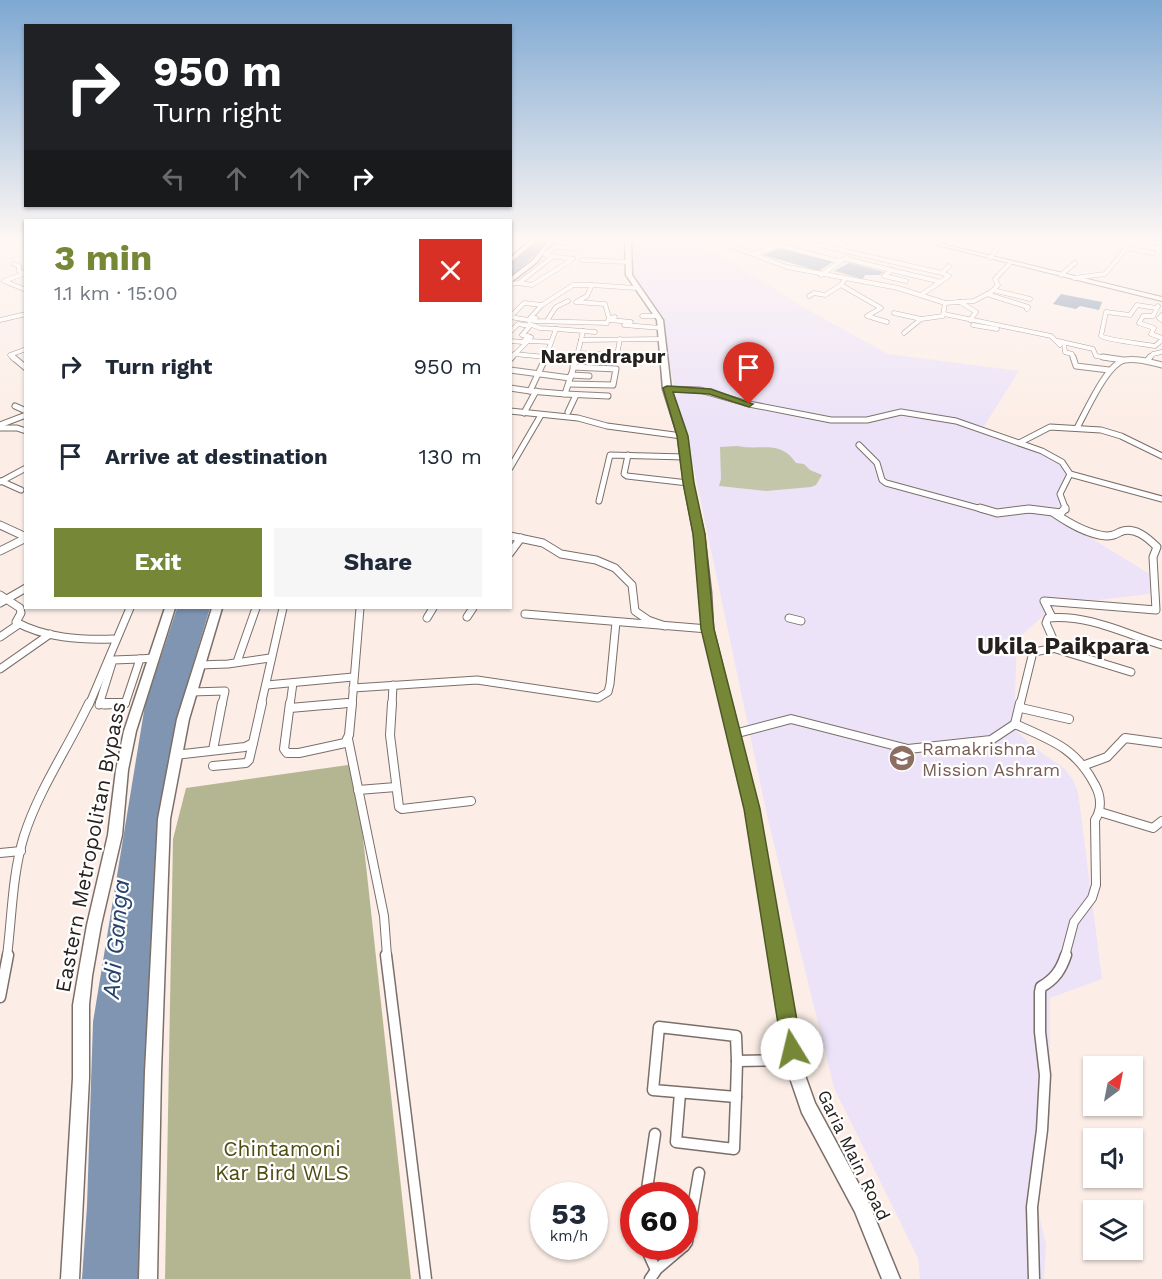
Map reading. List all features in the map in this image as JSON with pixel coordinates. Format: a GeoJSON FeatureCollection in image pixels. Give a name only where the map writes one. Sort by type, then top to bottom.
{"type":"FeatureCollection","features":[{"type":"Feature","properties":{"kind":"main road"},"geometry":{"type":"LineString","coordinates":[[643,300],[660,328]]}},
{"type":"Feature","properties":{"kind":"main road","name":"Garia Main Road"},"geometry":{"type":"LineString","coordinates":[[660,328],[667,388],[682,436],[688,483],[699,534],[708,629],[752,809],[795,1060],[808,1107],[861,1207],[891,1279]]}},
{"type":"Feature","properties":{"kind":"main road","name":"Eastern Metropolitan Bypass"},"geometry":{"type":"LineString","coordinates":[[70,1279],[81,1069],[82,995],[94,926],[115,835],[124,756],[147,658],[170,609]]}},
{"type":"Feature","properties":{"kind":"main road"},"geometry":{"type":"LineString","coordinates":[[148,1279],[153,1072],[164,819],[175,754],[217,609]]}},
{"type":"Feature","properties":{"kind":"street"},"geometry":{"type":"LineString","coordinates":[[550,300],[530,318],[631,322]]}},
{"type":"Feature","properties":{"kind":"street"},"geometry":{"type":"LineString","coordinates":[[580,300],[576,302],[604,304],[609,321]]}},
{"type":"Feature","properties":{"kind":"street"},"geometry":{"type":"LineString","coordinates":[[867,300],[881,308],[868,317],[888,322]]}},
{"type":"Feature","properties":{"kind":"street"},"geometry":{"type":"LineString","coordinates":[[935,300],[945,303],[976,300]]}},
{"type":"Feature","properties":{"kind":"street"},"geometry":{"type":"LineString","coordinates":[[1005,300],[1028,307],[1027,309]]}},
{"type":"Feature","properties":{"kind":"street"},"geometry":{"type":"LineString","coordinates":[[548,319],[556,307],[568,301]]}},
{"type":"Feature","properties":{"kind":"street"},"geometry":{"type":"LineString","coordinates":[[960,302],[976,312],[971,321]]}},
{"type":"Feature","properties":{"kind":"street"},"geometry":{"type":"LineString","coordinates":[[512,315],[524,303],[542,305]]}},
{"type":"Feature","properties":{"kind":"street"},"geometry":{"type":"LineString","coordinates":[[944,314],[945,303]]}},
{"type":"Feature","properties":{"kind":"street"},"geometry":{"type":"LineString","coordinates":[[1130,315],[1137,305],[1159,307],[1153,316],[1142,317],[1106,312],[1102,338],[1117,341],[1128,340],[1155,346],[1162,339],[1151,334],[1154,328],[1139,323],[1142,317]]}},
{"type":"Feature","properties":{"kind":"street"},"geometry":{"type":"LineString","coordinates":[[894,313],[921,319],[934,319],[944,314],[1051,336],[1061,343],[1093,349],[1096,356],[1147,361],[1162,365]]}},
{"type":"Feature","properties":{"kind":"street"},"geometry":{"type":"LineString","coordinates":[[0,320],[24,314]]}},
{"type":"Feature","properties":{"kind":"street"},"geometry":{"type":"LineString","coordinates":[[1162,315],[1159,318],[1162,320]]}},
{"type":"Feature","properties":{"kind":"street"},"geometry":{"type":"LineString","coordinates":[[642,316],[660,328]]}},
{"type":"Feature","properties":{"kind":"street"},"geometry":{"type":"LineString","coordinates":[[512,317],[546,322],[607,323],[615,317]]}},
{"type":"Feature","properties":{"kind":"street"},"geometry":{"type":"LineString","coordinates":[[904,333],[921,319]]}},
{"type":"Feature","properties":{"kind":"street"},"geometry":{"type":"LineString","coordinates":[[609,321],[660,328]]}},
{"type":"Feature","properties":{"kind":"street"},"geometry":{"type":"LineString","coordinates":[[512,322],[532,324],[540,328],[595,332]]}},
{"type":"Feature","properties":{"kind":"street"},"geometry":{"type":"LineString","coordinates":[[512,330],[518,324],[530,326],[522,335],[528,336],[523,342],[512,341]]}},
{"type":"Feature","properties":{"kind":"street"},"geometry":{"type":"LineString","coordinates":[[581,339],[620,339],[660,328]]}},
{"type":"Feature","properties":{"kind":"street"},"geometry":{"type":"LineString","coordinates":[[524,413],[556,329]]}},
{"type":"Feature","properties":{"kind":"street"},"geometry":{"type":"LineString","coordinates":[[1051,329],[1051,336]]}},
{"type":"Feature","properties":{"kind":"street"},"geometry":{"type":"LineString","coordinates":[[565,394],[583,331]]}},
{"type":"Feature","properties":{"kind":"street"},"geometry":{"type":"LineString","coordinates":[[512,357],[530,339],[551,342]]}},
{"type":"Feature","properties":{"kind":"street"},"geometry":{"type":"LineString","coordinates":[[578,353],[617,355],[620,339]]}},
{"type":"Feature","properties":{"kind":"street"},"geometry":{"type":"LineString","coordinates":[[1061,343],[1065,352],[1072,354],[1076,366],[1108,370]]}},
{"type":"Feature","properties":{"kind":"street"},"geometry":{"type":"LineString","coordinates":[[24,350],[10,355],[24,366]]}},
{"type":"Feature","properties":{"kind":"street"},"geometry":{"type":"LineString","coordinates":[[1147,361],[1153,354],[1162,352]]}},
{"type":"Feature","properties":{"kind":"street"},"geometry":{"type":"LineString","coordinates":[[514,354],[546,357]]}},
{"type":"Feature","properties":{"kind":"street"},"geometry":{"type":"LineString","coordinates":[[1077,428],[1097,396],[1108,370],[1123,360]]}},
{"type":"Feature","properties":{"kind":"street"},"geometry":{"type":"LineString","coordinates":[[512,370],[613,385],[616,369],[573,368]]}},
{"type":"Feature","properties":{"kind":"street"},"geometry":{"type":"LineString","coordinates":[[570,379],[589,376]]}},
{"type":"Feature","properties":{"kind":"street"},"geometry":{"type":"LineString","coordinates":[[512,388],[608,396]]}},
{"type":"Feature","properties":{"kind":"street"},"geometry":{"type":"LineString","coordinates":[[667,388],[700,390],[749,404],[831,420],[867,420],[896,412],[956,421],[1021,442],[1058,459],[1070,474],[1162,499]]}},
{"type":"Feature","properties":{"kind":"street"},"geometry":{"type":"LineString","coordinates":[[568,412],[576,395]]}},
{"type":"Feature","properties":{"kind":"street"},"geometry":{"type":"LineString","coordinates":[[15,406],[24,412]]}},
{"type":"Feature","properties":{"kind":"street"},"geometry":{"type":"LineString","coordinates":[[512,411],[682,436]]}},
{"type":"Feature","properties":{"kind":"street"},"geometry":{"type":"LineString","coordinates":[[0,426],[24,414]]}},
{"type":"Feature","properties":{"kind":"street"},"geometry":{"type":"LineString","coordinates":[[513,457],[541,415]]}},
{"type":"Feature","properties":{"kind":"street"},"geometry":{"type":"LineString","coordinates":[[0,426],[24,430]]}},
{"type":"Feature","properties":{"kind":"street"},"geometry":{"type":"LineString","coordinates":[[1021,442],[1050,427],[1077,428],[1112,432],[1162,456]]}},
{"type":"Feature","properties":{"kind":"street"},"geometry":{"type":"LineString","coordinates":[[859,445],[877,463],[882,480],[886,483],[997,513],[1029,509],[1061,513],[1066,510],[1060,494],[1070,474]]}},
{"type":"Feature","properties":{"kind":"street"},"geometry":{"type":"LineString","coordinates":[[598,501],[607,457],[613,454],[685,457]]}},
{"type":"Feature","properties":{"kind":"street"},"geometry":{"type":"LineString","coordinates":[[628,455],[624,474],[627,476],[688,483]]}},
{"type":"Feature","properties":{"kind":"street"},"geometry":{"type":"LineString","coordinates":[[0,481],[24,469]]}},
{"type":"Feature","properties":{"kind":"street"},"geometry":{"type":"LineString","coordinates":[[0,481],[21,490]]}},
{"type":"Feature","properties":{"kind":"street"},"geometry":{"type":"LineString","coordinates":[[1052,616],[1044,601],[1156,610],[1153,557],[1157,547],[1149,538],[1138,532],[1123,531],[1113,536],[1098,534],[1078,528],[1054,513]]}},
{"type":"Feature","properties":{"kind":"street"},"geometry":{"type":"LineString","coordinates":[[0,525],[24,537]]}},
{"type":"Feature","properties":{"kind":"street"},"geometry":{"type":"LineString","coordinates":[[512,536],[543,543],[561,554],[596,560],[615,568],[632,585],[634,611],[648,620],[665,626]]}},
{"type":"Feature","properties":{"kind":"street"},"geometry":{"type":"LineString","coordinates":[[512,550],[521,538]]}},
{"type":"Feature","properties":{"kind":"street"},"geometry":{"type":"LineString","coordinates":[[0,551],[24,539]]}},
{"type":"Feature","properties":{"kind":"street"},"geometry":{"type":"LineString","coordinates":[[1153,557],[1162,558]]}},
{"type":"Feature","properties":{"kind":"street"},"geometry":{"type":"LineString","coordinates":[[2,599],[24,589]]}},
{"type":"Feature","properties":{"kind":"street"},"geometry":{"type":"LineString","coordinates":[[2,599],[21,610],[16,621],[19,624],[50,634],[113,639]]}},
{"type":"Feature","properties":{"kind":"street"},"geometry":{"type":"LineString","coordinates":[[0,997],[10,951],[21,850],[33,813],[91,700],[113,639],[129,609]]}},
{"type":"Feature","properties":{"kind":"street"},"geometry":{"type":"LineString","coordinates":[[237,662],[256,609]]}},
{"type":"Feature","properties":{"kind":"street"},"geometry":{"type":"LineString","coordinates":[[213,766],[248,762],[283,609]]}},
{"type":"Feature","properties":{"kind":"street"},"geometry":{"type":"LineString","coordinates":[[360,609],[348,739],[384,916],[388,980],[426,1279]]}},
{"type":"Feature","properties":{"kind":"street"},"geometry":{"type":"LineString","coordinates":[[428,618],[433,609]]}},
{"type":"Feature","properties":{"kind":"street"},"geometry":{"type":"LineString","coordinates":[[467,617],[472,609]]}},
{"type":"Feature","properties":{"kind":"street"},"geometry":{"type":"LineString","coordinates":[[525,614],[708,629]]}},
{"type":"Feature","properties":{"kind":"street"},"geometry":{"type":"LineString","coordinates":[[1056,649],[1046,623],[1052,616],[1092,622],[1162,645]]}},
{"type":"Feature","properties":{"kind":"street"},"geometry":{"type":"LineString","coordinates":[[789,618],[801,621]]}},
{"type":"Feature","properties":{"kind":"street"},"geometry":{"type":"LineString","coordinates":[[352,688],[477,680],[598,698],[608,692],[610,684],[616,622]]}},
{"type":"Feature","properties":{"kind":"street"},"geometry":{"type":"LineString","coordinates":[[0,637],[19,624]]}},
{"type":"Feature","properties":{"kind":"street"},"geometry":{"type":"LineString","coordinates":[[0,669],[50,634]]}},
{"type":"Feature","properties":{"kind":"street"},"geometry":{"type":"LineString","coordinates":[[1015,724],[1021,708],[1033,652],[1056,649],[1131,672]]}},
{"type":"Feature","properties":{"kind":"street"},"geometry":{"type":"LineString","coordinates":[[147,658],[125,704],[99,705],[112,662],[147,658]]}},
{"type":"Feature","properties":{"kind":"street"},"geometry":{"type":"LineString","coordinates":[[199,665],[270,658]]}},
{"type":"Feature","properties":{"kind":"street"},"geometry":{"type":"LineString","coordinates":[[267,685],[353,677]]}},
{"type":"Feature","properties":{"kind":"street"},"geometry":{"type":"LineString","coordinates":[[293,683],[286,753],[340,746],[348,739]]}},
{"type":"Feature","properties":{"kind":"street"},"geometry":{"type":"LineString","coordinates":[[393,685],[390,735],[399,807],[402,809],[471,801]]}},
{"type":"Feature","properties":{"kind":"street"},"geometry":{"type":"LineString","coordinates":[[191,692],[225,691],[213,750]]}},
{"type":"Feature","properties":{"kind":"street"},"geometry":{"type":"LineString","coordinates":[[290,708],[351,703]]}},
{"type":"Feature","properties":{"kind":"street"},"geometry":{"type":"LineString","coordinates":[[1021,708],[1069,719]]}},
{"type":"Feature","properties":{"kind":"street"},"geometry":{"type":"LineString","coordinates":[[734,734],[790,719],[908,749],[992,740],[997,738],[1005,727],[1015,724],[1056,742],[1085,765],[1098,786],[1100,812],[1095,820],[1096,885],[1092,897],[1074,922],[1062,968],[1052,981],[1041,987],[1040,992],[1040,1032],[1045,1075],[1042,1130],[1032,1207],[1034,1279]]}},
{"type":"Feature","properties":{"kind":"street"},"geometry":{"type":"LineString","coordinates":[[1085,765],[1107,757],[1125,738],[1162,743]]}},
{"type":"Feature","properties":{"kind":"street"},"geometry":{"type":"LineString","coordinates":[[175,754],[245,747],[253,743]]}},
{"type":"Feature","properties":{"kind":"street"},"geometry":{"type":"LineString","coordinates":[[358,790],[396,787]]}},
{"type":"Feature","properties":{"kind":"street"},"geometry":{"type":"LineString","coordinates":[[1100,812],[1153,828],[1162,821]]}},
{"type":"Feature","properties":{"kind":"street"},"geometry":{"type":"LineString","coordinates":[[0,853],[21,850]]}},
{"type":"Feature","properties":{"kind":"street"},"geometry":{"type":"LineString","coordinates":[[680,1093],[676,1142],[732,1150],[735,1147],[737,1061],[736,1036],[659,1027],[653,1090],[736,1096]]}},
{"type":"Feature","properties":{"kind":"street"},"geometry":{"type":"LineString","coordinates":[[737,1061],[795,1060]]}},
{"type":"Feature","properties":{"kind":"street"},"geometry":{"type":"LineString","coordinates":[[648,1182],[655,1134]]}},
{"type":"Feature","properties":{"kind":"street"},"geometry":{"type":"LineString","coordinates":[[697,1182],[699,1173]]}},
{"type":"Feature","properties":{"kind":"street"},"geometry":{"type":"LineString","coordinates":[[653,1274],[671,1260]]}},
{"type":"Feature","properties":{"kind":"shaded area","name":"Ramakrishna Mission Ashram"},"geometry":{"type":"Polygon","coordinates":[[[646,300],[791,300],[888,354],[1019,371],[983,428],[980,429],[1059,462],[1066,472],[1058,518],[1153,576],[1150,594],[1056,605],[1017,639],[1014,728],[1032,746],[1065,769],[1078,792],[1102,979],[1050,998],[1050,1112],[1038,1210],[1046,1245],[1044,1279],[920,1279],[918,1258],[834,1088],[768,820],[688,441],[690,438],[689,434],[683,431],[663,330],[646,300]]]}},
{"type":"Feature","properties":{"kind":"green space"},"geometry":{"type":"Polygon","coordinates":[[[720,447],[776,448],[790,456],[796,463],[804,464],[810,470],[822,475],[816,485],[811,487],[766,491],[719,486],[721,479],[720,447]]]}},
{"type":"Feature","properties":{"kind":"green space","name":"Chintamoni Kar Bird WLS"},"geometry":{"type":"Polygon","coordinates":[[[355,764],[411,1279],[165,1279],[173,839],[186,788],[355,764]]]}},
{"type":"Feature","properties":{"kind":"water"},"geometry":{"type":"Polygon","coordinates":[[[1056,300],[1102,302],[1099,310],[1080,306],[1076,309],[1053,304],[1056,300]]]}},
{"type":"Feature","properties":{"kind":"water","name":"Adi Ganga"},"geometry":{"type":"Polygon","coordinates":[[[177,609],[210,609],[182,701],[157,827],[144,1279],[82,1279],[87,1206],[93,1022],[145,705],[177,609]]]}},
{"type":"Feature","properties":{"kind":"place","name":"Ramakrishna Mission Ashram"},"geometry":{"type":"Point","coordinates":[902,758]}},
{"type":"Feature","properties":{"kind":"district","name":"Narendrapur"},"geometry":{"type":"Point","coordinates":[603,356]}},
{"type":"Feature","properties":{"kind":"district","name":"Ukila Paikpara"},"geometry":{"type":"Point","coordinates":[1063,646]}},
{"type":"Feature","properties":{"kind":"route"},"geometry":{"type":"LineString","coordinates":[[749,404],[711,392],[667,388],[682,436],[688,483],[699,534],[708,629],[718,678],[752,809],[792,1049]]}}]}
